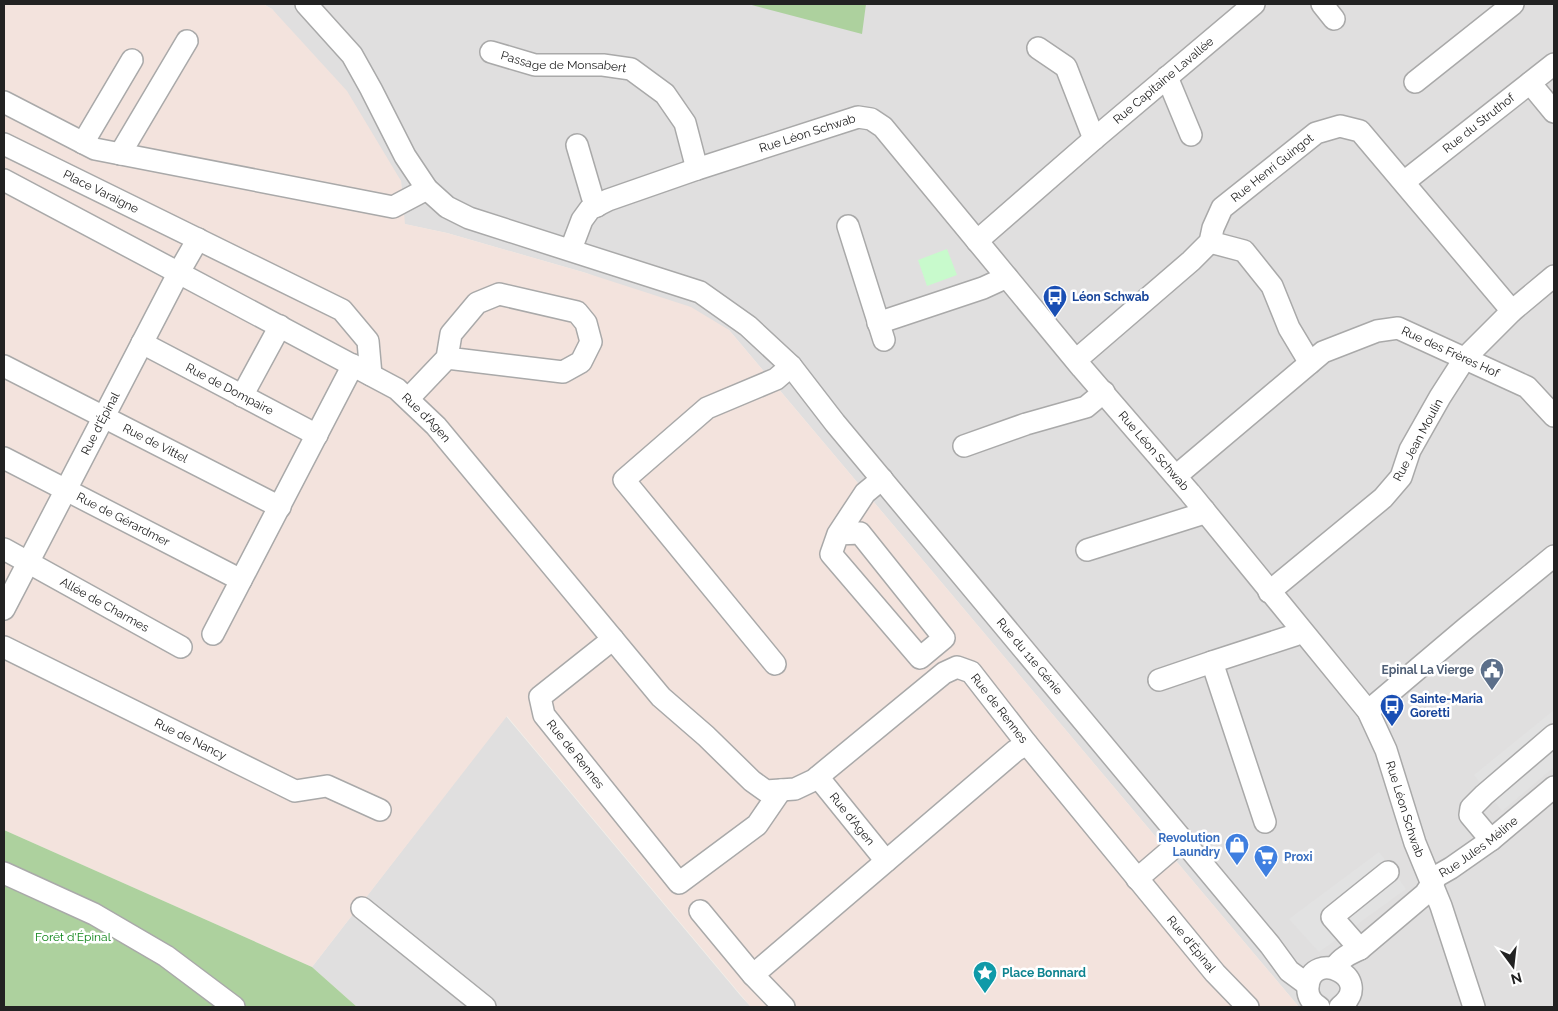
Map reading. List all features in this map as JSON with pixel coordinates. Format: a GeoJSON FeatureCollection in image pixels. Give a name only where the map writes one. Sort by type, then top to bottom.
{"type":"FeatureCollection","features":[{"type":"Feature","properties":{"kind":"street","name":"Rue du 11e Génie"},"geometry":{"type":"LineString","coordinates":[[306,4],[352,56],[405,156],[427,189],[447,207],[469,218],[700,292],[748,326],[791,366],[882,479],[1270,945],[1328,975]]}},
{"type":"Feature","properties":{"kind":"street","name":"Rue Capitaine Lavallée"},"geometry":{"type":"LineString","coordinates":[[977,241],[1167,77],[1229,12],[1254,4]]}},
{"type":"Feature","properties":{"kind":"street"},"geometry":{"type":"LineString","coordinates":[[1415,82],[1513,4]]}},
{"type":"Feature","properties":{"kind":"street"},"geometry":{"type":"LineString","coordinates":[[120,154],[187,41]]}},
{"type":"Feature","properties":{"kind":"street"},"geometry":{"type":"LineString","coordinates":[[1038,48],[1066,67],[1094,139]]}},
{"type":"Feature","properties":{"kind":"street","name":"Passage de Monsabert"},"geometry":{"type":"LineString","coordinates":[[491,52],[535,65],[603,65],[631,69],[666,94],[685,123],[697,169]]}},
{"type":"Feature","properties":{"kind":"street"},"geometry":{"type":"LineString","coordinates":[[83,143],[132,60]]}},
{"type":"Feature","properties":{"kind":"street","name":"Rue du Struthof"},"geometry":{"type":"LineString","coordinates":[[1404,182],[1554,64]]}},
{"type":"Feature","properties":{"kind":"street"},"geometry":{"type":"LineString","coordinates":[[1167,77],[1191,135]]}},
{"type":"Feature","properties":{"kind":"street"},"geometry":{"type":"LineString","coordinates":[[1530,83],[1554,112]]}},
{"type":"Feature","properties":{"kind":"street"},"geometry":{"type":"LineString","coordinates":[[4,102],[95,149],[393,207],[427,189]]}},
{"type":"Feature","properties":{"kind":"street","name":"Rue Léon Schwab"},"geometry":{"type":"LineString","coordinates":[[571,250],[582,220],[590,209],[608,200],[858,117],[871,119],[883,127],[1076,360],[1176,476],[1368,711],[1386,750],[1415,843],[1441,906],[1474,1007]]}},
{"type":"Feature","properties":{"kind":"street","name":"Rue Henri Guingot"},"geometry":{"type":"LineString","coordinates":[[1076,360],[1192,261],[1210,242],[1213,228],[1222,208],[1316,133],[1340,126],[1360,131],[1512,311]]}},
{"type":"Feature","properties":{"kind":"street"},"geometry":{"type":"LineString","coordinates":[[577,145],[592,196],[597,206]]}},
{"type":"Feature","properties":{"kind":"street"},"geometry":{"type":"LineString","coordinates":[[13,148],[5,180],[179,272]]}},
{"type":"Feature","properties":{"kind":"street","name":"Place Varaigne"},"geometry":{"type":"LineString","coordinates":[[13,148],[342,310],[368,341],[362,370]]}},
{"type":"Feature","properties":{"kind":"street"},"geometry":{"type":"LineString","coordinates":[[848,226],[881,331],[1007,277]]}},
{"type":"Feature","properties":{"kind":"street","name":"Rue d'Épinal"},"geometry":{"type":"LineString","coordinates":[[4,608],[198,239]]}},
{"type":"Feature","properties":{"kind":"street"},"geometry":{"type":"LineString","coordinates":[[1210,242],[1244,251],[1272,286],[1289,328],[1310,363]]}},
{"type":"Feature","properties":{"kind":"street","name":"Rue d'Agen"},"geometry":{"type":"LineString","coordinates":[[179,272],[397,389],[436,426],[613,639]]}},
{"type":"Feature","properties":{"kind":"street","name":"Rue Jean Moulin"},"geometry":{"type":"LineString","coordinates":[[1270,592],[1383,498],[1401,477],[1410,450],[1465,358],[1512,311],[1554,276]]}},
{"type":"Feature","properties":{"kind":"street"},"geometry":{"type":"LineString","coordinates":[[408,399],[447,358],[451,334],[477,303],[500,294],[577,312],[586,323],[591,342],[581,362],[563,372],[447,358]]}},
{"type":"Feature","properties":{"kind":"street"},"geometry":{"type":"LineString","coordinates":[[242,396],[280,326]]}},
{"type":"Feature","properties":{"kind":"street","name":"Rue des Frères Hof"},"geometry":{"type":"LineString","coordinates":[[1176,476],[1323,352],[1376,331],[1398,328],[1527,387],[1554,416]]}},
{"type":"Feature","properties":{"kind":"street","name":"Rue de Dompaire"},"geometry":{"type":"LineString","coordinates":[[142,343],[317,435]]}},
{"type":"Feature","properties":{"kind":"street","name":"Rue de Vittel"},"geometry":{"type":"LineString","coordinates":[[4,366],[280,507]]}},
{"type":"Feature","properties":{"kind":"street"},"geometry":{"type":"LineString","coordinates":[[775,664],[624,480],[707,408],[776,379],[791,366]]}},
{"type":"Feature","properties":{"kind":"street"},"geometry":{"type":"LineString","coordinates":[[213,634],[317,435],[362,370]]}},
{"type":"Feature","properties":{"kind":"street"},"geometry":{"type":"LineString","coordinates":[[964,446],[1026,424],[1086,407],[1104,392]]}},
{"type":"Feature","properties":{"kind":"street","name":"Rue de Gérardmer"},"geometry":{"type":"LineString","coordinates":[[4,458],[242,580]]}},
{"type":"Feature","properties":{"kind":"street"},"geometry":{"type":"LineString","coordinates":[[838,534],[860,534],[944,638],[920,658],[831,554],[838,534],[865,492],[882,479]]}},
{"type":"Feature","properties":{"kind":"street"},"geometry":{"type":"LineString","coordinates":[[1088,550],[1198,514],[1204,510]]}},
{"type":"Feature","properties":{"kind":"street","name":"Allée de Charmes"},"geometry":{"type":"LineString","coordinates":[[4,549],[181,647]]}},
{"type":"Feature","properties":{"kind":"street"},"geometry":{"type":"LineString","coordinates":[[1368,711],[1554,556]]}},
{"type":"Feature","properties":{"kind":"street"},"geometry":{"type":"LineString","coordinates":[[1159,680],[1295,635],[1301,630]]}},
{"type":"Feature","properties":{"kind":"street","name":"Rue de Rennes"},"geometry":{"type":"LineString","coordinates":[[780,790],[756,825],[679,883],[544,715],[540,697],[613,639],[661,697],[706,736],[752,781],[766,791],[780,790],[794,789],[818,777],[944,673],[958,667],[970,672],[1137,879]]}},
{"type":"Feature","properties":{"kind":"street","name":"Rue de Nancy"},"geometry":{"type":"LineString","coordinates":[[4,647],[296,791],[327,786],[380,810]]}},
{"type":"Feature","properties":{"kind":"street"},"geometry":{"type":"LineString","coordinates":[[1212,662],[1265,822]]}},
{"type":"Feature","properties":{"kind":"street"},"geometry":{"type":"LineString","coordinates":[[1491,840],[1470,815],[1471,808],[1484,794],[1554,736]]}},
{"type":"Feature","properties":{"kind":"street"},"geometry":{"type":"LineString","coordinates":[[753,974],[1015,751],[1027,744]]}},
{"type":"Feature","properties":{"kind":"street","name":"Rue d'Agen"},"geometry":{"type":"LineString","coordinates":[[818,777],[886,861]]}},
{"type":"Feature","properties":{"kind":"street","name":"Rue Jules Méline"},"geometry":{"type":"LineString","coordinates":[[1360,949],[1425,894],[1437,876],[1452,868],[1491,840],[1554,787]]}},
{"type":"Feature","properties":{"kind":"street"},"geometry":{"type":"LineString","coordinates":[[1137,879],[1172,850],[1182,839]]}},
{"type":"Feature","properties":{"kind":"street"},"geometry":{"type":"LineString","coordinates":[[1318,1007],[1311,1000],[1308,993],[1328,975],[1358,962],[1360,949],[1332,917],[1388,872]]}},
{"type":"Feature","properties":{"kind":"street"},"geometry":{"type":"LineString","coordinates":[[4,873],[94,914],[166,956],[234,1007]]}},
{"type":"Feature","properties":{"kind":"street","name":"Rue d'Épinal"},"geometry":{"type":"LineString","coordinates":[[1137,879],[1215,974],[1248,1007]]}},
{"type":"Feature","properties":{"kind":"street"},"geometry":{"type":"LineString","coordinates":[[362,908],[485,1007]]}},
{"type":"Feature","properties":{"kind":"street"},"geometry":{"type":"LineString","coordinates":[[700,911],[753,974],[784,1007]]}},
{"type":"Feature","properties":{"kind":"street"},"geometry":{"type":"LineString","coordinates":[[1328,975],[1350,986],[1350,994],[1345,1005]]}},
{"type":"Feature","properties":{"kind":"shaded area"},"geometry":{"type":"Polygon","coordinates":[[[4,4],[263,4],[272,9],[347,91],[401,181],[405,224],[447,233],[586,273],[691,307],[729,330],[1299,1007],[751,1007],[507,716],[312,967],[4,830],[4,4]]]}},
{"type":"Feature","properties":{"kind":"shaded area"},"geometry":{"type":"Polygon","coordinates":[[[263,4],[1554,4],[1554,1007],[1299,1007],[729,330],[586,273],[447,233],[404,224],[401,181],[272,9],[263,4]]]}},
{"type":"Feature","properties":{"kind":"shaded area"},"geometry":{"type":"Polygon","coordinates":[[[1554,710],[1554,767],[1502,811],[1474,775],[1554,710]]]}},
{"type":"Feature","properties":{"kind":"shaded area"},"geometry":{"type":"Polygon","coordinates":[[[506,716],[751,1007],[357,1007],[312,967],[506,716]]]}},
{"type":"Feature","properties":{"kind":"shaded area"},"geometry":{"type":"Polygon","coordinates":[[[1379,852],[1406,889],[1319,952],[1289,919],[1379,852]]]}},
{"type":"Feature","properties":{"kind":"green space"},"geometry":{"type":"Polygon","coordinates":[[[748,4],[866,4],[862,34],[748,4]]]}},
{"type":"Feature","properties":{"kind":"green space"},"geometry":{"type":"Polygon","coordinates":[[[947,249],[957,275],[927,286],[918,260],[947,249]]]}},
{"type":"Feature","properties":{"kind":"green space","name":"Forêt d'Épinal"},"geometry":{"type":"Polygon","coordinates":[[[4,830],[312,967],[357,1007],[4,1007],[4,830]]]}},
{"type":"Feature","properties":{"kind":"place","name":"Léon Schwab"},"geometry":{"type":"Point","coordinates":[1055,318]}},
{"type":"Feature","properties":{"kind":"place","name":"Epinal La Vierge"},"geometry":{"type":"Point","coordinates":[1492,691]}},
{"type":"Feature","properties":{"kind":"place","name":"Sainte-Maria Goretti"},"geometry":{"type":"Point","coordinates":[1392,727]}},
{"type":"Feature","properties":{"kind":"place","name":"Revolution Laundry"},"geometry":{"type":"Point","coordinates":[1237,866]}},
{"type":"Feature","properties":{"kind":"place","name":"Proxi"},"geometry":{"type":"Point","coordinates":[1266,878]}},
{"type":"Feature","properties":{"kind":"place","name":"Place Bonnard"},"geometry":{"type":"Point","coordinates":[985,994]}}]}
